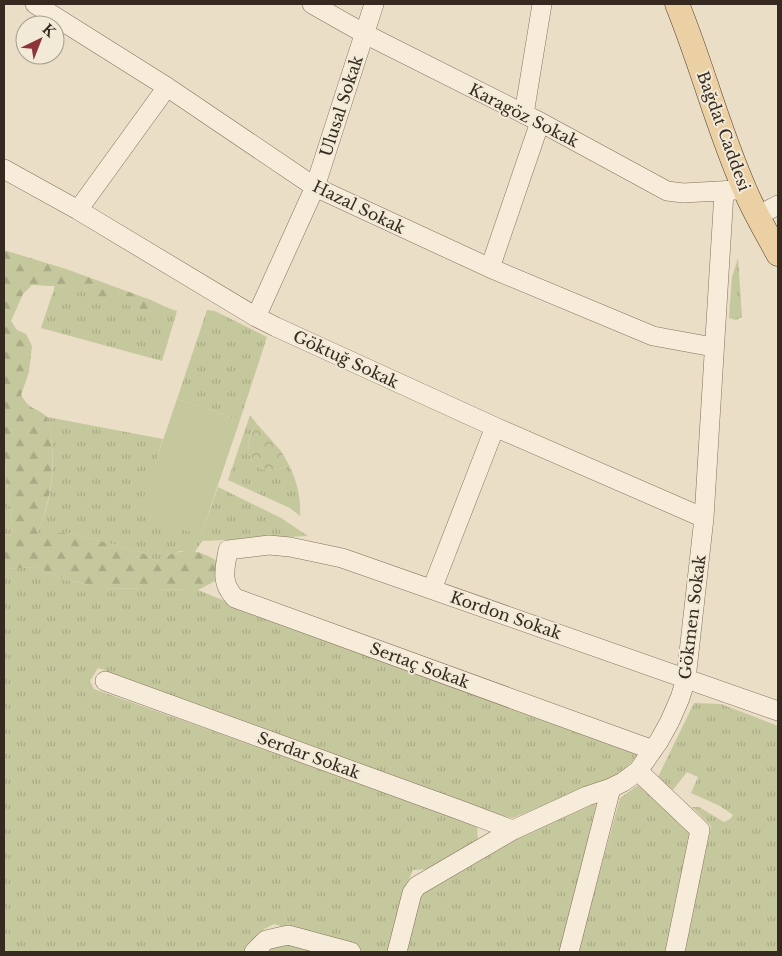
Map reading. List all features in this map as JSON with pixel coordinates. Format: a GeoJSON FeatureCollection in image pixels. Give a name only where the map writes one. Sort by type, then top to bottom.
{"type":"FeatureCollection","features":[{"type":"Feature","properties":{"kind":"main road","name":"Bağdat Caddesi"},"geometry":{"type":"LineString","coordinates":[[677,4],[689,33],[726,144],[734,191],[757,216],[778,254]]}},
{"type":"Feature","properties":{"kind":"street","name":"Karagöz Sokak"},"geometry":{"type":"LineString","coordinates":[[312,4],[365,34],[532,118],[667,191],[683,193],[734,191]]}},
{"type":"Feature","properties":{"kind":"street","name":"Ulusal Sokak"},"geometry":{"type":"LineString","coordinates":[[256,317],[315,187],[374,4]]}},
{"type":"Feature","properties":{"kind":"street"},"geometry":{"type":"LineString","coordinates":[[490,268],[532,118],[542,4]]}},
{"type":"Feature","properties":{"kind":"street","name":"Hazal Sokak"},"geometry":{"type":"LineString","coordinates":[[42,6],[167,87],[315,187],[490,268],[653,336],[714,347]]}},
{"type":"Feature","properties":{"kind":"street"},"geometry":{"type":"LineString","coordinates":[[78,210],[167,87]]}},
{"type":"Feature","properties":{"kind":"street","name":"Göktuğ Sokak"},"geometry":{"type":"LineString","coordinates":[[4,169],[78,210],[256,317],[495,427],[704,518]]}},
{"type":"Feature","properties":{"kind":"street","name":"Gökmen Sokak"},"geometry":{"type":"LineString","coordinates":[[397,952],[412,893],[416,886],[513,830],[587,796],[623,782],[638,771],[670,722],[686,679],[704,518],[714,347],[734,191]]}},
{"type":"Feature","properties":{"kind":"street"},"geometry":{"type":"LineString","coordinates":[[757,216],[778,205]]}},
{"type":"Feature","properties":{"kind":"street"},"geometry":{"type":"LineString","coordinates":[[432,589],[495,427]]}},
{"type":"Feature","properties":{"kind":"street","name":"Kordon Sokak"},"geometry":{"type":"LineString","coordinates":[[228,550],[269,545],[314,551],[342,558],[778,711]]}},
{"type":"Feature","properties":{"kind":"street","name":"Sertaç Sokak"},"geometry":{"type":"LineString","coordinates":[[228,550],[224,576],[225,584],[228,591],[235,598],[653,750]]}},
{"type":"Feature","properties":{"kind":"street","name":"Serdar Sokak"},"geometry":{"type":"LineString","coordinates":[[105,681],[513,830]]}},
{"type":"Feature","properties":{"kind":"street"},"geometry":{"type":"LineString","coordinates":[[638,771],[700,830],[675,952]]}},
{"type":"Feature","properties":{"kind":"street"},"geometry":{"type":"LineString","coordinates":[[569,952],[610,788]]}},
{"type":"Feature","properties":{"kind":"street"},"geometry":{"type":"LineString","coordinates":[[254,952],[266,940],[288,935],[351,952]]}},
{"type":"Feature","properties":{"kind":"green space"},"geometry":{"type":"Polygon","coordinates":[[[4,250],[66,269],[151,300],[172,312],[165,316],[68,287],[32,285],[23,294],[11,321],[17,330],[26,334],[32,346],[29,372],[21,395],[30,406],[47,417],[52,446],[50,491],[47,506],[37,533],[71,533],[141,552],[156,561],[181,552],[196,552],[220,563],[217,580],[198,590],[100,588],[64,579],[36,567],[4,569],[4,535],[13,534],[4,457],[4,250]]]}},
{"type":"Feature","properties":{"kind":"green space"},"geometry":{"type":"Polygon","coordinates":[[[738,258],[742,317],[736,320],[729,318],[732,277],[738,258]]]}},
{"type":"Feature","properties":{"kind":"green space"},"geometry":{"type":"Polygon","coordinates":[[[55,286],[68,287],[171,312],[168,308],[177,311],[162,361],[41,328],[55,286]]]}},
{"type":"Feature","properties":{"kind":"green space"},"geometry":{"type":"Polygon","coordinates":[[[207,310],[215,311],[267,337],[240,420],[177,399],[207,310]]]}},
{"type":"Feature","properties":{"kind":"green space"},"geometry":{"type":"Polygon","coordinates":[[[177,399],[240,420],[201,535],[138,514],[177,399]]]}},
{"type":"Feature","properties":{"kind":"green space"},"geometry":{"type":"Polygon","coordinates":[[[250,415],[257,424],[251,434],[249,444],[249,453],[252,461],[258,467],[266,470],[289,465],[298,490],[300,516],[290,508],[228,480],[250,415]]]}},
{"type":"Feature","properties":{"kind":"green space"},"geometry":{"type":"Polygon","coordinates":[[[47,417],[163,439],[139,514],[201,535],[218,487],[281,518],[308,536],[202,541],[195,552],[180,551],[156,561],[141,552],[71,533],[37,533],[47,506],[52,476],[52,446],[47,417]]]}},
{"type":"Feature","properties":{"kind":"green space"},"geometry":{"type":"Polygon","coordinates":[[[257,424],[281,451],[289,465],[277,470],[266,470],[258,467],[252,461],[249,454],[249,444],[251,434],[257,424]]]}},
{"type":"Feature","properties":{"kind":"green space"},"geometry":{"type":"Polygon","coordinates":[[[4,457],[13,534],[4,535],[4,457]]]}},
{"type":"Feature","properties":{"kind":"green space"},"geometry":{"type":"Polygon","coordinates":[[[36,567],[64,579],[100,588],[198,590],[247,610],[639,751],[629,765],[616,776],[513,818],[500,815],[98,668],[90,681],[94,689],[469,822],[477,827],[478,841],[432,869],[413,870],[409,879],[395,944],[386,952],[364,952],[274,924],[264,929],[249,952],[4,952],[4,569],[36,567]]]}},
{"type":"Feature","properties":{"kind":"green space"},"geometry":{"type":"Polygon","coordinates":[[[694,703],[721,704],[778,726],[778,952],[684,952],[711,826],[692,807],[699,807],[724,822],[733,815],[720,806],[691,793],[698,777],[687,772],[673,790],[658,777],[694,703]]]}},
{"type":"Feature","properties":{"kind":"green space"},"geometry":{"type":"Polygon","coordinates":[[[638,785],[691,833],[666,952],[578,952],[620,798],[638,785]]]}},
{"type":"Feature","properties":{"kind":"green space"},"geometry":{"type":"Polygon","coordinates":[[[592,803],[596,805],[561,952],[408,952],[407,948],[414,907],[424,890],[496,849],[592,803]]]}},
{"type":"Feature","properties":{"kind":"green space"},"geometry":{"type":"Polygon","coordinates":[[[282,940],[322,952],[265,952],[282,940]]]}}]}
